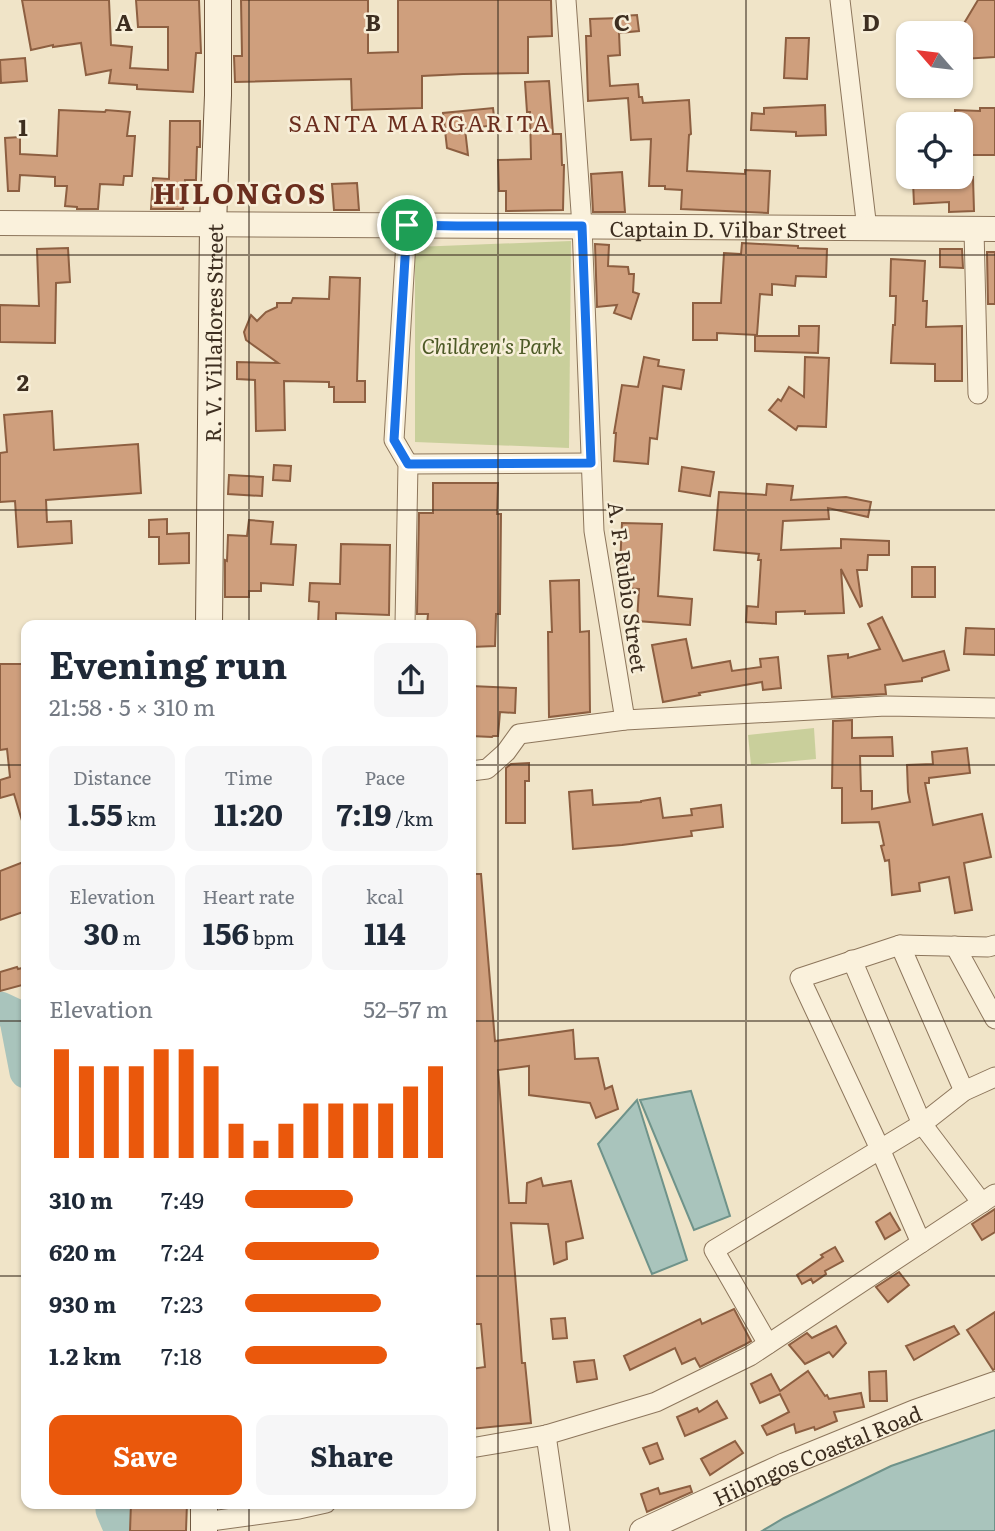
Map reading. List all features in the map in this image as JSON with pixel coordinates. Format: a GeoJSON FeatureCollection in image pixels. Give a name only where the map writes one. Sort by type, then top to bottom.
{"type":"FeatureCollection","features":[{"type":"Feature","properties":{"kind":"main road","name":"R. V. Villaflores Street"},"geometry":{"type":"LineString","coordinates":[[208,620],[218,0]]}},
{"type":"Feature","properties":{"kind":"street","name":"A. F. Rubio Street"},"geometry":{"type":"LineString","coordinates":[[566,0],[582,226],[594,531],[625,720]]}},
{"type":"Feature","properties":{"kind":"street"},"geometry":{"type":"LineString","coordinates":[[840,0],[867,229]]}},
{"type":"Feature","properties":{"kind":"street","name":"Captain D. Vilbar Street"},"geometry":{"type":"LineString","coordinates":[[0,223],[985,230]]}},
{"type":"Feature","properties":{"kind":"street"},"geometry":{"type":"LineString","coordinates":[[405,620],[408,464],[394,440],[407,225]]}},
{"type":"Feature","properties":{"kind":"street"},"geometry":{"type":"LineString","coordinates":[[978,394],[985,230]]}},
{"type":"Feature","properties":{"kind":"street"},"geometry":{"type":"LineString","coordinates":[[408,464],[591,463]]}},
{"type":"Feature","properties":{"kind":"street"},"geometry":{"type":"LineString","coordinates":[[476,770],[487,769],[506,752],[519,734],[625,720],[886,706],[995,708]]}},
{"type":"Feature","properties":{"kind":"street"},"geometry":{"type":"LineString","coordinates":[[921,1243],[800,978],[900,945],[995,945]]}},
{"type":"Feature","properties":{"kind":"street"},"geometry":{"type":"LineString","coordinates":[[900,945],[964,1091]]}},
{"type":"Feature","properties":{"kind":"street"},"geometry":{"type":"LineString","coordinates":[[955,946],[995,1019]]}},
{"type":"Feature","properties":{"kind":"street"},"geometry":{"type":"LineString","coordinates":[[476,1447],[546,1435],[656,1402],[750,1356],[988,1198],[922,1124],[852,960]]}},
{"type":"Feature","properties":{"kind":"street"},"geometry":{"type":"LineString","coordinates":[[768,1344],[714,1250],[922,1124],[964,1091],[995,1077]]}},
{"type":"Feature","properties":{"kind":"street","name":"Hilongos Coastal Road"},"geometry":{"type":"LineString","coordinates":[[642,1531],[785,1465],[915,1412],[995,1384]]}},
{"type":"Feature","properties":{"kind":"street"},"geometry":{"type":"LineString","coordinates":[[546,1435],[560,1531]]}},
{"type":"Feature","properties":{"kind":"street"},"geometry":{"type":"LineString","coordinates":[[204,1519],[303,1509]]}},
{"type":"Feature","properties":{"kind":"green space","name":"Children's Park"},"geometry":{"type":"Polygon","coordinates":[[[571,241],[569,448],[415,442],[415,247],[571,241]]]}},
{"type":"Feature","properties":{"kind":"green space"},"geometry":{"type":"Polygon","coordinates":[[[814,728],[816,759],[751,765],[748,735],[814,728]]]}},
{"type":"Feature","properties":{"kind":"water"},"geometry":{"type":"Polygon","coordinates":[[[691,1091],[730,1216],[694,1230],[640,1100],[691,1091]]]}},
{"type":"Feature","properties":{"kind":"water"},"geometry":{"type":"Polygon","coordinates":[[[637,1100],[687,1260],[652,1274],[598,1144],[637,1100]]]}},
{"type":"Feature","properties":{"kind":"water"},"geometry":{"type":"Polygon","coordinates":[[[995,1430],[995,1531],[762,1531],[891,1466],[995,1430]]]}},
{"type":"Feature","properties":{"kind":"building"},"geometry":{"type":"Polygon","coordinates":[[[22,0],[109,0],[111,45],[132,47],[130,68],[168,70],[168,27],[138,27],[136,0],[199,0],[201,53],[196,53],[193,92],[137,89],[137,85],[109,83],[111,70],[86,75],[81,43],[31,50],[22,0]]]}},
{"type":"Feature","properties":{"kind":"building"},"geometry":{"type":"Polygon","coordinates":[[[241,0],[368,0],[368,53],[398,52],[398,0],[551,0],[552,36],[528,37],[528,73],[422,76],[422,108],[352,110],[351,79],[235,82],[234,56],[242,56],[241,0]]]}},
{"type":"Feature","properties":{"kind":"building"},"geometry":{"type":"Polygon","coordinates":[[[978,0],[995,0],[995,57],[973,58],[973,21],[965,21],[978,0]]]}},
{"type":"Feature","properties":{"kind":"building"},"geometry":{"type":"Polygon","coordinates":[[[637,15],[639,31],[619,33],[620,55],[608,56],[610,86],[638,84],[639,97],[642,97],[643,103],[689,100],[691,134],[687,171],[745,174],[745,170],[770,171],[768,213],[681,209],[682,190],[649,186],[651,139],[631,140],[628,98],[588,101],[586,36],[591,36],[590,19],[637,15]]]}},
{"type":"Feature","properties":{"kind":"building"},"geometry":{"type":"Polygon","coordinates":[[[786,38],[809,38],[807,79],[784,78],[786,38]]]}},
{"type":"Feature","properties":{"kind":"building"},"geometry":{"type":"Polygon","coordinates":[[[25,58],[27,81],[1,83],[0,60],[25,58]]]}},
{"type":"Feature","properties":{"kind":"building"},"geometry":{"type":"Polygon","coordinates":[[[549,81],[553,134],[561,134],[564,165],[563,210],[506,211],[506,191],[499,191],[498,160],[531,159],[530,112],[527,112],[525,82],[549,81]]]}},
{"type":"Feature","properties":{"kind":"building"},"geometry":{"type":"Polygon","coordinates":[[[825,105],[826,135],[796,136],[796,132],[751,130],[752,113],[764,114],[764,108],[825,105]]]}},
{"type":"Feature","properties":{"kind":"building"},"geometry":{"type":"Polygon","coordinates":[[[493,108],[495,125],[465,129],[468,155],[447,148],[443,113],[493,108]]]}},
{"type":"Feature","properties":{"kind":"building"},"geometry":{"type":"Polygon","coordinates":[[[980,108],[995,108],[995,155],[973,155],[973,112],[955,110],[980,111],[980,108]]]}},
{"type":"Feature","properties":{"kind":"building"},"geometry":{"type":"Polygon","coordinates":[[[59,110],[130,112],[127,136],[135,136],[132,176],[124,176],[123,185],[100,184],[98,209],[65,206],[67,186],[55,186],[55,177],[20,175],[19,191],[8,191],[5,138],[20,137],[20,154],[57,156],[59,110]]]}},
{"type":"Feature","properties":{"kind":"building"},"geometry":{"type":"Polygon","coordinates":[[[170,121],[200,121],[196,180],[185,180],[183,209],[151,209],[153,178],[169,179],[170,121]]]}},
{"type":"Feature","properties":{"kind":"building"},"geometry":{"type":"Polygon","coordinates":[[[622,172],[625,212],[593,212],[591,174],[622,172]]]}},
{"type":"Feature","properties":{"kind":"building"},"geometry":{"type":"Polygon","coordinates":[[[973,177],[974,211],[949,212],[949,202],[914,204],[913,189],[973,189],[973,177]]]}},
{"type":"Feature","properties":{"kind":"building"},"geometry":{"type":"Polygon","coordinates":[[[357,183],[359,210],[334,210],[332,184],[357,183]]]}},
{"type":"Feature","properties":{"kind":"building"},"geometry":{"type":"Polygon","coordinates":[[[742,243],[827,249],[826,277],[796,276],[795,286],[772,284],[772,295],[760,294],[757,335],[717,333],[717,340],[693,340],[693,303],[721,303],[724,253],[741,254],[742,243]]]}},
{"type":"Feature","properties":{"kind":"building"},"geometry":{"type":"Polygon","coordinates":[[[595,244],[609,245],[608,266],[628,267],[629,274],[634,274],[633,292],[639,294],[631,319],[614,313],[617,305],[597,307],[595,244]]]}},
{"type":"Feature","properties":{"kind":"building"},"geometry":{"type":"Polygon","coordinates":[[[68,248],[70,282],[56,283],[55,343],[0,342],[0,305],[39,306],[37,249],[68,248]]]}},
{"type":"Feature","properties":{"kind":"building"},"geometry":{"type":"Polygon","coordinates":[[[940,249],[962,249],[963,268],[940,267],[940,249]]]}},
{"type":"Feature","properties":{"kind":"building"},"geometry":{"type":"Polygon","coordinates":[[[987,252],[995,252],[995,304],[988,304],[987,252]]]}},
{"type":"Feature","properties":{"kind":"building"},"geometry":{"type":"Polygon","coordinates":[[[891,259],[925,261],[923,301],[927,301],[926,327],[962,326],[962,381],[935,381],[935,364],[891,363],[896,296],[890,296],[891,259]]]}},
{"type":"Feature","properties":{"kind":"building"},"geometry":{"type":"Polygon","coordinates":[[[330,277],[360,278],[357,381],[365,381],[365,402],[334,402],[334,387],[329,387],[329,382],[284,381],[285,430],[256,431],[255,380],[237,379],[237,362],[278,363],[246,340],[244,332],[251,315],[257,321],[266,312],[277,307],[277,303],[291,303],[293,298],[329,299],[330,277]]]}},
{"type":"Feature","properties":{"kind":"building"},"geometry":{"type":"Polygon","coordinates":[[[799,326],[819,326],[818,353],[755,351],[755,336],[799,336],[799,326]]]}},
{"type":"Feature","properties":{"kind":"building"},"geometry":{"type":"Polygon","coordinates":[[[644,357],[659,360],[658,366],[684,370],[681,389],[663,386],[657,439],[650,438],[648,464],[614,461],[614,433],[622,385],[638,387],[644,357]]]}},
{"type":"Feature","properties":{"kind":"building"},"geometry":{"type":"Polygon","coordinates":[[[805,357],[829,358],[826,427],[798,426],[796,430],[769,410],[778,399],[781,401],[789,387],[804,397],[805,357]]]}},
{"type":"Feature","properties":{"kind":"building"},"geometry":{"type":"Polygon","coordinates":[[[52,411],[54,450],[138,444],[141,493],[46,500],[47,522],[71,521],[72,543],[18,547],[15,501],[0,502],[0,453],[7,452],[4,415],[52,411]]]}},
{"type":"Feature","properties":{"kind":"building"},"geometry":{"type":"Polygon","coordinates":[[[274,465],[291,466],[290,481],[273,480],[274,465]]]}},
{"type":"Feature","properties":{"kind":"building"},"geometry":{"type":"Polygon","coordinates":[[[682,467],[714,472],[710,496],[679,491],[682,467]]]}},
{"type":"Feature","properties":{"kind":"building"},"geometry":{"type":"Polygon","coordinates":[[[229,475],[263,477],[262,496],[228,494],[229,475]]]}},
{"type":"Feature","properties":{"kind":"building"},"geometry":{"type":"Polygon","coordinates":[[[433,483],[498,483],[497,514],[501,514],[500,614],[496,614],[495,646],[476,647],[476,620],[427,620],[428,614],[417,614],[419,513],[433,513],[433,483]]]}},
{"type":"Feature","properties":{"kind":"building"},"geometry":{"type":"Polygon","coordinates":[[[767,484],[793,486],[791,500],[846,497],[871,502],[868,517],[828,508],[829,519],[783,521],[781,550],[841,548],[841,539],[889,541],[889,555],[868,555],[867,570],[857,570],[862,606],[860,607],[841,569],[844,613],[776,612],[776,624],[746,622],[747,606],[758,607],[761,560],[758,560],[759,554],[714,550],[719,492],[766,495],[767,484]]]}},
{"type":"Feature","properties":{"kind":"building"},"geometry":{"type":"Polygon","coordinates":[[[167,519],[167,534],[189,533],[189,563],[159,564],[159,537],[149,537],[149,520],[167,519]]]}},
{"type":"Feature","properties":{"kind":"building"},"geometry":{"type":"Polygon","coordinates":[[[249,520],[273,522],[271,544],[296,545],[293,585],[261,583],[261,591],[249,591],[249,597],[225,597],[228,535],[247,536],[249,520]]]}},
{"type":"Feature","properties":{"kind":"building"},"geometry":{"type":"Polygon","coordinates":[[[622,523],[662,524],[658,596],[692,599],[690,625],[637,621],[639,589],[619,588],[622,523]]]}},
{"type":"Feature","properties":{"kind":"building"},"geometry":{"type":"Polygon","coordinates":[[[341,544],[390,545],[389,615],[336,613],[336,620],[318,620],[319,602],[309,601],[310,583],[340,584],[341,544]]]}},
{"type":"Feature","properties":{"kind":"building"},"geometry":{"type":"Polygon","coordinates":[[[912,567],[935,567],[935,597],[912,597],[912,567]]]}},
{"type":"Feature","properties":{"kind":"building"},"geometry":{"type":"Polygon","coordinates":[[[579,580],[580,632],[589,631],[590,712],[549,717],[548,632],[552,632],[550,581],[579,580]]]}},
{"type":"Feature","properties":{"kind":"building"},"geometry":{"type":"Polygon","coordinates":[[[882,617],[903,661],[944,651],[949,670],[922,678],[922,681],[885,685],[886,694],[832,697],[828,656],[848,654],[848,658],[880,649],[868,624],[882,617]]]}},
{"type":"Feature","properties":{"kind":"building"},"geometry":{"type":"Polygon","coordinates":[[[966,628],[995,629],[995,655],[964,654],[966,628]]]}},
{"type":"Feature","properties":{"kind":"building"},"geometry":{"type":"Polygon","coordinates":[[[686,639],[692,668],[730,661],[732,671],[761,667],[760,659],[778,657],[781,688],[763,690],[762,682],[663,702],[652,645],[686,639]]]}},
{"type":"Feature","properties":{"kind":"building"},"geometry":{"type":"Polygon","coordinates":[[[0,664],[21,664],[21,817],[14,794],[0,798],[0,780],[10,777],[7,749],[0,750],[0,664]]]}},
{"type":"Feature","properties":{"kind":"building"},"geometry":{"type":"Polygon","coordinates":[[[476,686],[516,688],[515,713],[500,712],[498,736],[476,736],[476,686]]]}},
{"type":"Feature","properties":{"kind":"building"},"geometry":{"type":"Polygon","coordinates":[[[852,720],[852,738],[892,737],[893,756],[860,756],[861,791],[872,791],[872,809],[910,802],[907,765],[933,764],[932,752],[967,748],[970,773],[929,778],[929,783],[925,783],[933,825],[982,814],[991,857],[964,863],[972,910],[955,913],[949,877],[919,883],[920,891],[892,895],[889,860],[885,861],[881,846],[884,845],[879,822],[842,823],[842,788],[832,788],[833,721],[852,720]]]}},
{"type":"Feature","properties":{"kind":"building"},"geometry":{"type":"Polygon","coordinates":[[[529,763],[529,781],[525,781],[525,823],[506,823],[506,768],[511,764],[529,763]]]}},
{"type":"Feature","properties":{"kind":"building"},"geometry":{"type":"Polygon","coordinates":[[[592,790],[593,805],[660,798],[663,818],[692,815],[691,809],[721,805],[723,827],[691,831],[692,836],[573,849],[569,792],[592,790]]]}},
{"type":"Feature","properties":{"kind":"building"},"geometry":{"type":"Polygon","coordinates":[[[21,863],[21,913],[0,920],[0,871],[21,863]]]}},
{"type":"Feature","properties":{"kind":"building"},"geometry":{"type":"Polygon","coordinates":[[[476,874],[481,874],[495,1041],[573,1030],[575,1059],[598,1058],[605,1089],[612,1086],[618,1109],[596,1118],[590,1103],[529,1095],[529,1066],[498,1070],[509,1203],[526,1203],[527,1183],[541,1178],[543,1186],[571,1181],[583,1238],[566,1242],[567,1259],[554,1264],[548,1224],[511,1223],[522,1363],[525,1363],[531,1423],[476,1428],[476,1368],[485,1367],[481,1324],[476,1324],[476,874]]]}},
{"type":"Feature","properties":{"kind":"building"},"geometry":{"type":"Polygon","coordinates":[[[21,968],[21,985],[0,991],[0,972],[21,968]]]}},
{"type":"Feature","properties":{"kind":"building"},"geometry":{"type":"Polygon","coordinates":[[[995,1209],[995,1232],[982,1240],[972,1224],[995,1209]]]}},
{"type":"Feature","properties":{"kind":"building"},"geometry":{"type":"Polygon","coordinates":[[[890,1213],[900,1230],[885,1239],[876,1222],[890,1213]]]}},
{"type":"Feature","properties":{"kind":"building"},"geometry":{"type":"Polygon","coordinates":[[[835,1247],[843,1261],[825,1271],[826,1274],[813,1283],[811,1279],[802,1284],[797,1275],[835,1247]]]}},
{"type":"Feature","properties":{"kind":"building"},"geometry":{"type":"Polygon","coordinates":[[[899,1272],[909,1285],[888,1302],[876,1287],[899,1272]]]}},
{"type":"Feature","properties":{"kind":"building"},"geometry":{"type":"Polygon","coordinates":[[[734,1309],[751,1341],[700,1367],[695,1358],[682,1364],[675,1348],[630,1370],[624,1356],[700,1319],[702,1324],[734,1309]]]}},
{"type":"Feature","properties":{"kind":"building"},"geometry":{"type":"Polygon","coordinates":[[[995,1312],[995,1369],[993,1370],[967,1330],[995,1312]]]}},
{"type":"Feature","properties":{"kind":"building"},"geometry":{"type":"Polygon","coordinates":[[[565,1318],[567,1338],[553,1339],[551,1319],[565,1318]]]}},
{"type":"Feature","properties":{"kind":"building"},"geometry":{"type":"Polygon","coordinates":[[[836,1326],[846,1343],[833,1357],[829,1352],[805,1364],[789,1345],[807,1333],[812,1338],[836,1326]]]}},
{"type":"Feature","properties":{"kind":"building"},"geometry":{"type":"Polygon","coordinates":[[[954,1326],[959,1334],[914,1360],[906,1346],[954,1326]]]}},
{"type":"Feature","properties":{"kind":"building"},"geometry":{"type":"Polygon","coordinates":[[[594,1360],[597,1379],[577,1382],[574,1362],[594,1360]]]}},
{"type":"Feature","properties":{"kind":"building"},"geometry":{"type":"Polygon","coordinates":[[[808,1371],[829,1399],[861,1393],[864,1407],[834,1412],[837,1421],[815,1430],[814,1427],[796,1433],[794,1424],[767,1435],[762,1426],[789,1412],[780,1394],[760,1403],[751,1384],[771,1374],[780,1391],[808,1371]]]}},
{"type":"Feature","properties":{"kind":"building"},"geometry":{"type":"Polygon","coordinates":[[[886,1371],[887,1401],[870,1401],[869,1372],[886,1371]]]}},
{"type":"Feature","properties":{"kind":"building"},"geometry":{"type":"Polygon","coordinates":[[[717,1401],[727,1418],[685,1436],[677,1417],[697,1408],[699,1412],[717,1401]]]}},
{"type":"Feature","properties":{"kind":"building"},"geometry":{"type":"Polygon","coordinates":[[[735,1441],[743,1453],[710,1475],[701,1459],[735,1441]]]}},
{"type":"Feature","properties":{"kind":"building"},"geometry":{"type":"Polygon","coordinates":[[[657,1443],[663,1459],[650,1464],[643,1448],[657,1443]]]}},
{"type":"Feature","properties":{"kind":"building"},"geometry":{"type":"Polygon","coordinates":[[[690,1486],[692,1492],[647,1512],[641,1494],[658,1488],[660,1494],[690,1486]]]}},
{"type":"Feature","properties":{"kind":"building"},"geometry":{"type":"Polygon","coordinates":[[[131,1509],[187,1509],[186,1531],[130,1531],[131,1509]]]}},
{"type":"Feature","properties":{"kind":"waterway"},"geometry":{"type":"LineString","coordinates":[[0,1008],[15,1015],[21,1046]]}},
{"type":"Feature","properties":{"kind":"waterway"},"geometry":{"type":"LineString","coordinates":[[112,1509],[121,1531]]}},
{"type":"Feature","properties":{"kind":"district","name":"SANTA MARGARITA"},"geometry":{"type":"Point","coordinates":[420,122]}},
{"type":"Feature","properties":{"kind":"district","name":"HILONGOS"},"geometry":{"type":"Point","coordinates":[240,192]}},
{"type":"Feature","properties":{"kind":"route"},"geometry":{"type":"LineString","coordinates":[[407,225],[582,226],[591,463],[408,464],[394,440],[407,225]]}}]}
